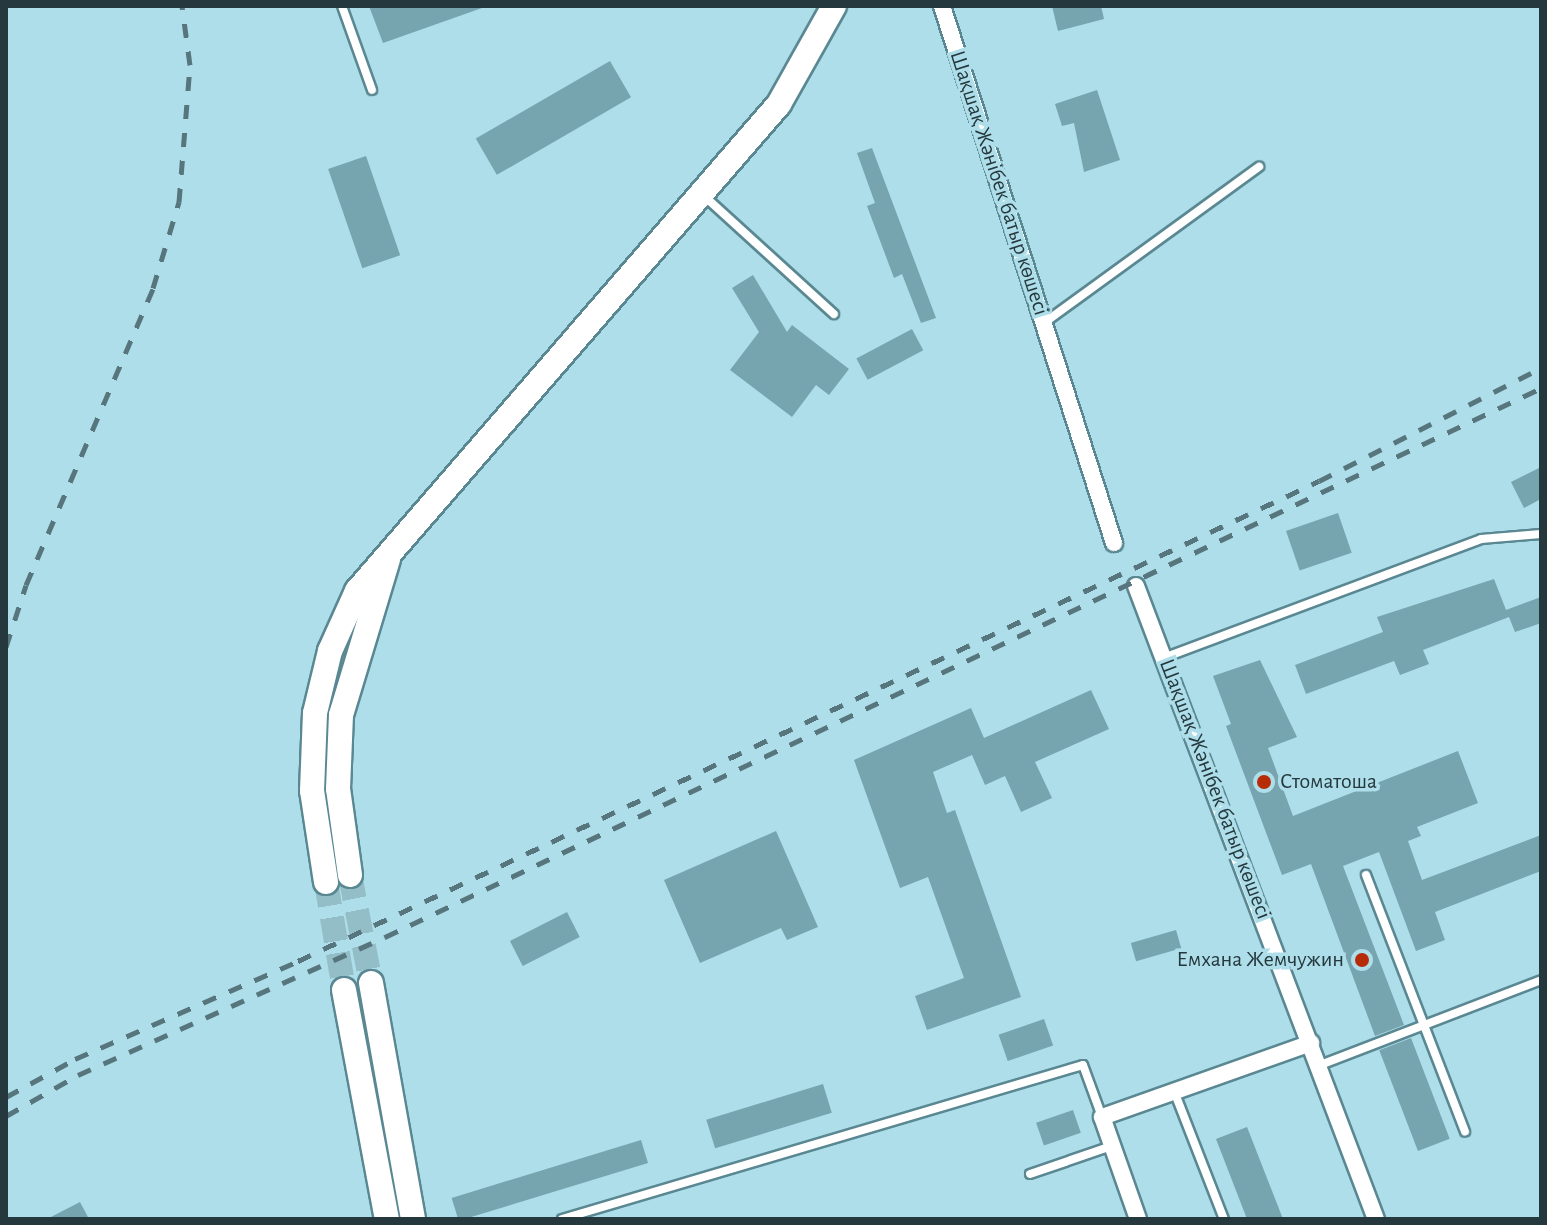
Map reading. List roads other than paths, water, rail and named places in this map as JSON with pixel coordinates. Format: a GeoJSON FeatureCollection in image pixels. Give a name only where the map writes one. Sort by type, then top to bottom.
{"type":"FeatureCollection","features":[{"type":"Feature","properties":{"kind":"main road"},"geometry":{"type":"LineString","coordinates":[[326,882],[312,791],[315,713],[330,651],[357,591],[388,559],[779,104],[834,6]]}},
{"type":"Feature","properties":{"kind":"main road"},"geometry":{"type":"LineString","coordinates":[[350,875],[338,789],[341,715],[388,559]]}},
{"type":"Feature","properties":{"kind":"main road"},"geometry":{"type":"LineString","coordinates":[[371,983],[413,1219]]}},
{"type":"Feature","properties":{"kind":"main road"},"geometry":{"type":"LineString","coordinates":[[344,990],[387,1219]]}},
{"type":"Feature","properties":{"kind":"street","name":"Шақшақ Жәнібек батыр көшесі"},"geometry":{"type":"LineString","coordinates":[[942,6],[1114,543]]}},
{"type":"Feature","properties":{"kind":"street","name":"Шақшақ Жәнібек батыр көшесі"},"geometry":{"type":"LineString","coordinates":[[1136,586],[1166,657],[1376,1219]]}},
{"type":"Feature","properties":{"kind":"street"},"geometry":{"type":"LineString","coordinates":[[1138,1219],[1102,1117],[1311,1043]]}},
{"type":"Feature","properties":{"kind":"lane"},"geometry":{"type":"LineString","coordinates":[[342,6],[372,90]]}},
{"type":"Feature","properties":{"kind":"lane"},"geometry":{"type":"LineString","coordinates":[[1044,323],[1259,167]]}},
{"type":"Feature","properties":{"kind":"lane"},"geometry":{"type":"LineString","coordinates":[[703,194],[834,314]]}},
{"type":"Feature","properties":{"kind":"lane"},"geometry":{"type":"LineString","coordinates":[[1166,657],[1481,539],[1541,534]]}},
{"type":"Feature","properties":{"kind":"lane"},"geometry":{"type":"LineString","coordinates":[[1366,875],[1465,1132]]}},
{"type":"Feature","properties":{"kind":"lane"},"geometry":{"type":"LineString","coordinates":[[1320,1065],[1540,982]]}},
{"type":"Feature","properties":{"kind":"lane"},"geometry":{"type":"LineString","coordinates":[[562,1219],[1083,1065],[1102,1117]]}},
{"type":"Feature","properties":{"kind":"lane"},"geometry":{"type":"LineString","coordinates":[[1174,1091],[1224,1219]]}},
{"type":"Feature","properties":{"kind":"lane"},"geometry":{"type":"LineString","coordinates":[[1030,1174],[1112,1146]]}},
{"type":"Feature","properties":{"kind":"tunnel"},"geometry":{"type":"LineString","coordinates":[[350,875],[371,983]]}},
{"type":"Feature","properties":{"kind":"tunnel"},"geometry":{"type":"LineString","coordinates":[[326,882],[344,990]]}},
{"type":"Feature","properties":{"kind":"railway"},"geometry":{"type":"LineString","coordinates":[[6,647],[26,585],[153,288],[179,202],[190,65],[182,6]]}},
{"type":"Feature","properties":{"kind":"railway"},"geometry":{"type":"LineString","coordinates":[[6,1097],[75,1059],[298,961],[1319,481],[1541,368]]}},
{"type":"Feature","properties":{"kind":"railway"},"geometry":{"type":"LineString","coordinates":[[6,1116],[78,1075],[385,937],[1541,388]]}},
{"type":"Feature","properties":{"kind":"place","name":"Стоматоша"},"geometry":{"type":"Point","coordinates":[1264,782]}},
{"type":"Feature","properties":{"kind":"place","name":"Емхана Жемчужин"},"geometry":{"type":"Point","coordinates":[1362,960]}}]}
